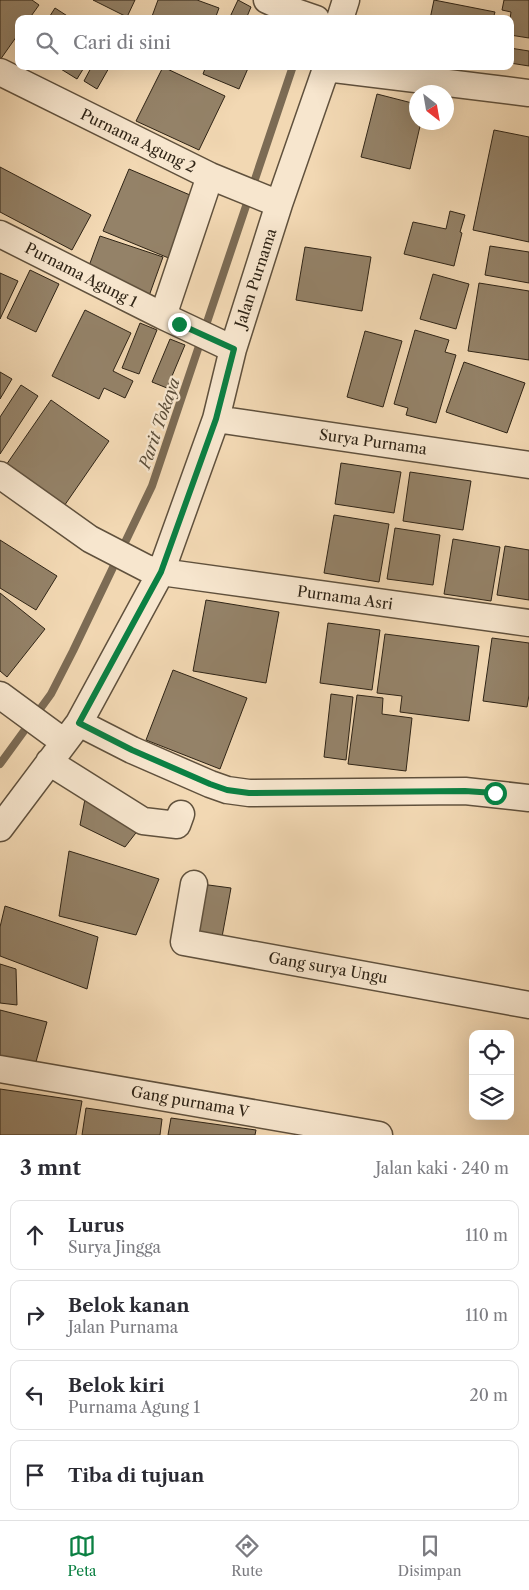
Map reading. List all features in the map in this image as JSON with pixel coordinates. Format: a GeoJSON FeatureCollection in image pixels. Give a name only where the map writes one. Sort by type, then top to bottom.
{"type":"FeatureCollection","features":[{"type":"Feature","properties":{"kind":"street"},"geometry":{"type":"LineString","coordinates":[[341,15],[346,0]]}},
{"type":"Feature","properties":{"kind":"street"},"geometry":{"type":"LineString","coordinates":[[277,5],[305,15]]}},
{"type":"Feature","properties":{"kind":"street","name":"Jalan Purnama"},"geometry":{"type":"LineString","coordinates":[[0,828],[63,741],[153,570],[216,419],[223,344],[268,200],[325,70]]}},
{"type":"Feature","properties":{"kind":"street"},"geometry":{"type":"LineString","coordinates":[[349,70],[529,93]]}},
{"type":"Feature","properties":{"kind":"street","name":"Purnama Agung 2"},"geometry":{"type":"LineString","coordinates":[[0,72],[218,179],[268,200]]}},
{"type":"Feature","properties":{"kind":"street"},"geometry":{"type":"LineString","coordinates":[[171,320],[218,179]]}},
{"type":"Feature","properties":{"kind":"street","name":"Purnama Agung 1"},"geometry":{"type":"LineString","coordinates":[[0,234],[223,344]]}},
{"type":"Feature","properties":{"kind":"street","name":"Surya Purnama"},"geometry":{"type":"LineString","coordinates":[[216,419],[529,465]]}},
{"type":"Feature","properties":{"kind":"street","name":"Purnama Asri"},"geometry":{"type":"LineString","coordinates":[[0,475],[90,539],[153,570],[529,623]]}},
{"type":"Feature","properties":{"kind":"street"},"geometry":{"type":"LineString","coordinates":[[6,699],[63,741],[143,821],[176,825],[181,814]]}},
{"type":"Feature","properties":{"kind":"street"},"geometry":{"type":"LineString","coordinates":[[63,741],[132,750],[227,790],[249,793],[465,791],[529,798]]}},
{"type":"Feature","properties":{"kind":"street","name":"Gang surya Ungu"},"geometry":{"type":"LineString","coordinates":[[194,884],[184,942],[529,1005]]}},
{"type":"Feature","properties":{"kind":"street","name":"Gang purnama V"},"geometry":{"type":"LineString","coordinates":[[0,1069],[379,1135]]}},
{"type":"Feature","properties":{"kind":"building"},"geometry":{"type":"Polygon","coordinates":[[[0,0],[32,0],[39,5],[32,15],[15,15],[15,39],[0,60],[0,0]]]}},
{"type":"Feature","properties":{"kind":"building"},"geometry":{"type":"Polygon","coordinates":[[[93,0],[135,0],[128,15],[123,15],[93,0]]]}},
{"type":"Feature","properties":{"kind":"building"},"geometry":{"type":"Polygon","coordinates":[[[158,0],[197,0],[219,8],[216,15],[152,15],[158,0]]]}},
{"type":"Feature","properties":{"kind":"building"},"geometry":{"type":"Polygon","coordinates":[[[238,0],[251,7],[248,15],[231,15],[238,0]]]}},
{"type":"Feature","properties":{"kind":"building"},"geometry":{"type":"Polygon","coordinates":[[[434,0],[495,12],[494,15],[431,15],[434,0]]]}},
{"type":"Feature","properties":{"kind":"building"},"geometry":{"type":"Polygon","coordinates":[[[504,0],[529,0],[529,38],[514,36],[514,15],[511,15],[511,12],[502,10],[504,0]]]}},
{"type":"Feature","properties":{"kind":"building"},"geometry":{"type":"Polygon","coordinates":[[[55,8],[66,15],[51,15],[55,8]]]}},
{"type":"Feature","properties":{"kind":"building"},"geometry":{"type":"Polygon","coordinates":[[[514,49],[529,51],[529,66],[514,64],[514,49]]]}},
{"type":"Feature","properties":{"kind":"building"},"geometry":{"type":"Polygon","coordinates":[[[62,70],[83,70],[77,79],[62,70]]]}},
{"type":"Feature","properties":{"kind":"building"},"geometry":{"type":"Polygon","coordinates":[[[90,70],[108,70],[97,89],[84,81],[90,70]]]}},
{"type":"Feature","properties":{"kind":"building"},"geometry":{"type":"Polygon","coordinates":[[[162,70],[169,70],[225,96],[199,150],[136,121],[162,70]]]}},
{"type":"Feature","properties":{"kind":"building"},"geometry":{"type":"Polygon","coordinates":[[[204,70],[247,70],[239,89],[203,74],[204,70]]]}},
{"type":"Feature","properties":{"kind":"building"},"geometry":{"type":"Polygon","coordinates":[[[377,94],[409,102],[409,130],[419,130],[410,169],[361,157],[377,94]]]}},
{"type":"Feature","properties":{"kind":"building"},"geometry":{"type":"Polygon","coordinates":[[[494,130],[529,137],[529,242],[473,230],[494,130]]]}},
{"type":"Feature","properties":{"kind":"building"},"geometry":{"type":"Polygon","coordinates":[[[0,167],[91,215],[72,250],[0,212],[0,167]]]}},
{"type":"Feature","properties":{"kind":"building"},"geometry":{"type":"Polygon","coordinates":[[[129,169],[197,198],[171,259],[103,231],[129,169]]]}},
{"type":"Feature","properties":{"kind":"building"},"geometry":{"type":"Polygon","coordinates":[[[450,211],[465,215],[454,266],[404,254],[413,222],[446,229],[450,211]]]}},
{"type":"Feature","properties":{"kind":"building"},"geometry":{"type":"Polygon","coordinates":[[[100,236],[163,257],[149,296],[86,274],[100,236]]]}},
{"type":"Feature","properties":{"kind":"building"},"geometry":{"type":"Polygon","coordinates":[[[490,246],[529,252],[529,283],[485,275],[490,246]]]}},
{"type":"Feature","properties":{"kind":"building"},"geometry":{"type":"Polygon","coordinates":[[[305,247],[371,257],[362,311],[296,300],[305,247]]]}},
{"type":"Feature","properties":{"kind":"building"},"geometry":{"type":"Polygon","coordinates":[[[30,270],[59,284],[36,332],[7,318],[30,270]]]}},
{"type":"Feature","properties":{"kind":"building"},"geometry":{"type":"Polygon","coordinates":[[[0,273],[18,281],[0,319],[0,273]]]}},
{"type":"Feature","properties":{"kind":"building"},"geometry":{"type":"Polygon","coordinates":[[[433,274],[469,284],[456,329],[420,319],[433,274]]]}},
{"type":"Feature","properties":{"kind":"building"},"geometry":{"type":"Polygon","coordinates":[[[479,283],[529,291],[529,360],[468,351],[479,283]]]}},
{"type":"Feature","properties":{"kind":"building"},"geometry":{"type":"Polygon","coordinates":[[[85,310],[131,333],[113,371],[133,381],[125,398],[104,388],[99,399],[52,376],[85,310]]]}},
{"type":"Feature","properties":{"kind":"building"},"geometry":{"type":"Polygon","coordinates":[[[140,323],[157,330],[139,374],[122,368],[140,323]]]}},
{"type":"Feature","properties":{"kind":"building"},"geometry":{"type":"Polygon","coordinates":[[[415,330],[449,340],[445,352],[456,355],[436,423],[406,415],[408,408],[394,404],[415,330]]]}},
{"type":"Feature","properties":{"kind":"building"},"geometry":{"type":"Polygon","coordinates":[[[365,331],[402,341],[383,407],[347,397],[365,331]]]}},
{"type":"Feature","properties":{"kind":"building"},"geometry":{"type":"Polygon","coordinates":[[[170,339],[185,345],[167,388],[152,382],[170,339]]]}},
{"type":"Feature","properties":{"kind":"building"},"geometry":{"type":"Polygon","coordinates":[[[464,362],[525,383],[507,433],[446,412],[464,362]]]}},
{"type":"Feature","properties":{"kind":"building"},"geometry":{"type":"Polygon","coordinates":[[[0,372],[12,379],[0,399],[0,372]]]}},
{"type":"Feature","properties":{"kind":"building"},"geometry":{"type":"Polygon","coordinates":[[[21,385],[38,396],[0,454],[0,417],[21,385]]]}},
{"type":"Feature","properties":{"kind":"building"},"geometry":{"type":"Polygon","coordinates":[[[51,400],[109,441],[62,509],[4,468],[51,400]]]}},
{"type":"Feature","properties":{"kind":"building"},"geometry":{"type":"Polygon","coordinates":[[[341,463],[401,472],[394,513],[335,504],[341,463]]]}},
{"type":"Feature","properties":{"kind":"building"},"geometry":{"type":"Polygon","coordinates":[[[410,472],[471,481],[463,530],[403,521],[410,472]]]}},
{"type":"Feature","properties":{"kind":"building"},"geometry":{"type":"Polygon","coordinates":[[[334,515],[389,524],[379,582],[324,573],[334,515]]]}},
{"type":"Feature","properties":{"kind":"building"},"geometry":{"type":"Polygon","coordinates":[[[395,528],[440,535],[433,585],[387,579],[395,528]]]}},
{"type":"Feature","properties":{"kind":"building"},"geometry":{"type":"Polygon","coordinates":[[[453,539],[500,547],[491,601],[444,594],[453,539]]]}},
{"type":"Feature","properties":{"kind":"building"},"geometry":{"type":"Polygon","coordinates":[[[0,540],[57,576],[36,610],[0,588],[0,540]]]}},
{"type":"Feature","properties":{"kind":"building"},"geometry":{"type":"Polygon","coordinates":[[[505,546],[529,550],[529,600],[497,595],[505,546]]]}},
{"type":"Feature","properties":{"kind":"building"},"geometry":{"type":"Polygon","coordinates":[[[0,593],[45,629],[7,677],[0,671],[0,593]]]}},
{"type":"Feature","properties":{"kind":"building"},"geometry":{"type":"Polygon","coordinates":[[[206,600],[279,612],[266,683],[193,671],[206,600]]]}},
{"type":"Feature","properties":{"kind":"building"},"geometry":{"type":"Polygon","coordinates":[[[328,623],[380,630],[372,690],[320,683],[328,623]]]}},
{"type":"Feature","properties":{"kind":"building"},"geometry":{"type":"Polygon","coordinates":[[[385,634],[479,646],[469,721],[400,712],[402,696],[377,693],[385,634]]]}},
{"type":"Feature","properties":{"kind":"building"},"geometry":{"type":"Polygon","coordinates":[[[492,638],[529,643],[529,695],[527,707],[483,701],[492,638]]]}},
{"type":"Feature","properties":{"kind":"building"},"geometry":{"type":"Polygon","coordinates":[[[173,670],[247,698],[220,769],[146,740],[173,670]]]}},
{"type":"Feature","properties":{"kind":"building"},"geometry":{"type":"Polygon","coordinates":[[[331,694],[353,697],[346,760],[324,757],[331,694]]]}},
{"type":"Feature","properties":{"kind":"building"},"geometry":{"type":"Polygon","coordinates":[[[357,695],[383,698],[382,714],[412,718],[406,771],[348,764],[357,695]]]}},
{"type":"Feature","properties":{"kind":"building"},"geometry":{"type":"Polygon","coordinates":[[[86,794],[142,825],[125,847],[80,825],[86,794]]]}},
{"type":"Feature","properties":{"kind":"building"},"geometry":{"type":"Polygon","coordinates":[[[69,851],[159,879],[136,935],[59,916],[69,851]]]}},
{"type":"Feature","properties":{"kind":"building"},"geometry":{"type":"Polygon","coordinates":[[[201,884],[231,888],[222,937],[195,937],[201,884]]]}},
{"type":"Feature","properties":{"kind":"building"},"geometry":{"type":"Polygon","coordinates":[[[5,906],[98,937],[87,989],[0,956],[0,927],[5,906]]]}},
{"type":"Feature","properties":{"kind":"building"},"geometry":{"type":"Polygon","coordinates":[[[0,964],[16,969],[17,1005],[0,1003],[0,964]]]}},
{"type":"Feature","properties":{"kind":"building"},"geometry":{"type":"Polygon","coordinates":[[[0,1010],[47,1022],[34,1069],[0,1060],[0,1010]]]}},
{"type":"Feature","properties":{"kind":"building"},"geometry":{"type":"Polygon","coordinates":[[[0,1089],[82,1101],[76,1135],[0,1135],[0,1089]]]}},
{"type":"Feature","properties":{"kind":"building"},"geometry":{"type":"Polygon","coordinates":[[[86,1108],[162,1119],[160,1135],[82,1135],[86,1108]]]}},
{"type":"Feature","properties":{"kind":"building"},"geometry":{"type":"Polygon","coordinates":[[[171,1118],[256,1130],[255,1135],[168,1135],[171,1118]]]}},
{"type":"Feature","properties":{"kind":"waterway","name":"Parit Tokaya"},"geometry":{"type":"LineString","coordinates":[[0,764],[51,694],[152,486],[292,70]]}},
{"type":"Feature","properties":{"kind":"route"},"geometry":{"type":"LineString","coordinates":[[179,324],[234,349],[216,419],[161,572],[79,723],[132,750],[227,790],[249,793],[465,791],[495,793]]}}]}
